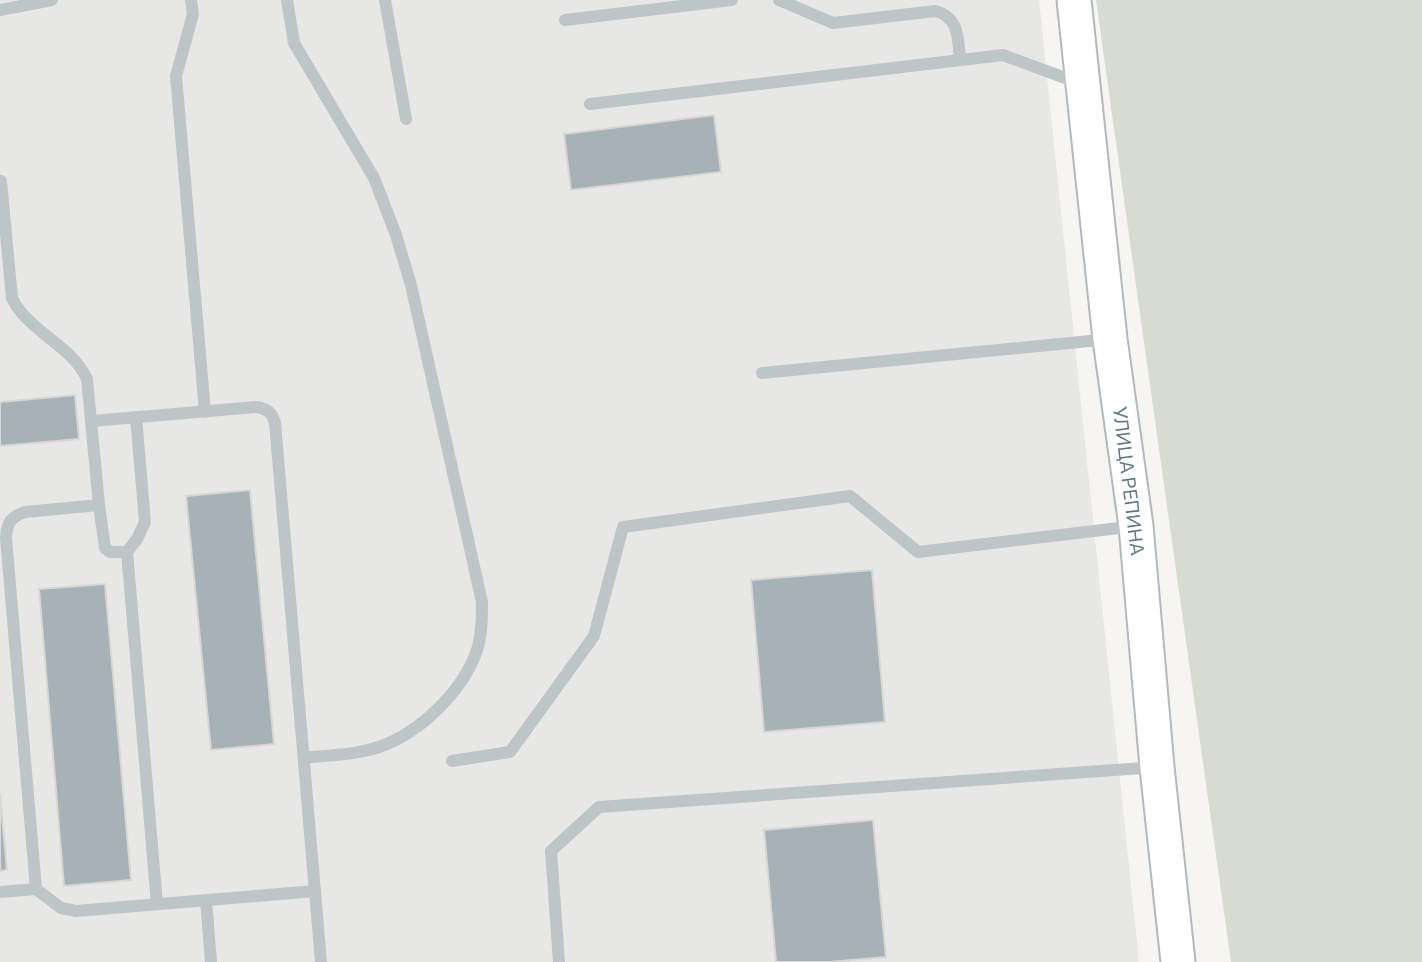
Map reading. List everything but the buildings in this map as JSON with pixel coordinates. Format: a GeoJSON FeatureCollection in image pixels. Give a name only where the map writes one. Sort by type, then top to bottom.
{"type":"FeatureCollection","features":[{"type":"Feature","properties":{"kind":"street","name":"УЛИЦА РЕПИНА"},"geometry":{"type":"LineString","coordinates":[[1073,0],[1110,339],[1136,526],[1157,767],[1178,962]]}},
{"type":"Feature","properties":{"kind":"lane"},"geometry":{"type":"LineString","coordinates":[[0,10],[52,0]]}},
{"type":"Feature","properties":{"kind":"lane"},"geometry":{"type":"LineString","coordinates":[[191,0],[192,14],[176,76],[205,412]]}},
{"type":"Feature","properties":{"kind":"lane"},"geometry":{"type":"LineString","coordinates":[[287,0],[294,43],[374,178],[396,235],[411,285],[482,602],[478,648],[469,670],[424,721],[380,746],[355,753],[304,758]]}},
{"type":"Feature","properties":{"kind":"lane"},"geometry":{"type":"LineString","coordinates":[[385,0],[406,119]]}},
{"type":"Feature","properties":{"kind":"lane"},"geometry":{"type":"LineString","coordinates":[[565,20],[732,0]]}},
{"type":"Feature","properties":{"kind":"lane"},"geometry":{"type":"LineString","coordinates":[[779,0],[833,23],[935,11],[944,13],[957,29],[960,60]]}},
{"type":"Feature","properties":{"kind":"lane"},"geometry":{"type":"LineString","coordinates":[[590,104],[1003,55],[1083,85]]}},
{"type":"Feature","properties":{"kind":"lane"},"geometry":{"type":"LineString","coordinates":[[1,181],[12,298],[19,311],[82,368],[90,392],[103,542],[110,552],[127,552]]}},
{"type":"Feature","properties":{"kind":"lane"},"geometry":{"type":"LineString","coordinates":[[762,373],[1110,339]]}},
{"type":"Feature","properties":{"kind":"lane"},"geometry":{"type":"LineString","coordinates":[[92,421],[257,407],[272,414],[275,423],[321,962]]}},
{"type":"Feature","properties":{"kind":"lane"},"geometry":{"type":"LineString","coordinates":[[136,417],[145,522],[127,552],[157,904]]}},
{"type":"Feature","properties":{"kind":"lane"},"geometry":{"type":"LineString","coordinates":[[452,761],[510,752],[594,636],[624,527],[850,496],[918,552],[1136,526]]}},
{"type":"Feature","properties":{"kind":"lane"},"geometry":{"type":"LineString","coordinates":[[36,890],[6,525],[13,516],[25,512],[99,505]]}},
{"type":"Feature","properties":{"kind":"lane"},"geometry":{"type":"LineString","coordinates":[[559,962],[551,851],[599,807],[1157,767]]}},
{"type":"Feature","properties":{"kind":"lane"},"geometry":{"type":"LineString","coordinates":[[0,892],[36,890],[68,911],[315,891]]}},
{"type":"Feature","properties":{"kind":"lane"},"geometry":{"type":"LineString","coordinates":[[206,900],[211,962]]}},
{"type":"Feature","properties":{"kind":"shaded area"},"geometry":{"type":"Polygon","coordinates":[[[0,0],[1039,0],[1139,962],[0,962],[0,0]]]}},
{"type":"Feature","properties":{"kind":"shaded area"},"geometry":{"type":"Polygon","coordinates":[[[1096,0],[1422,0],[1422,962],[1231,962],[1096,0]]]}}]}
